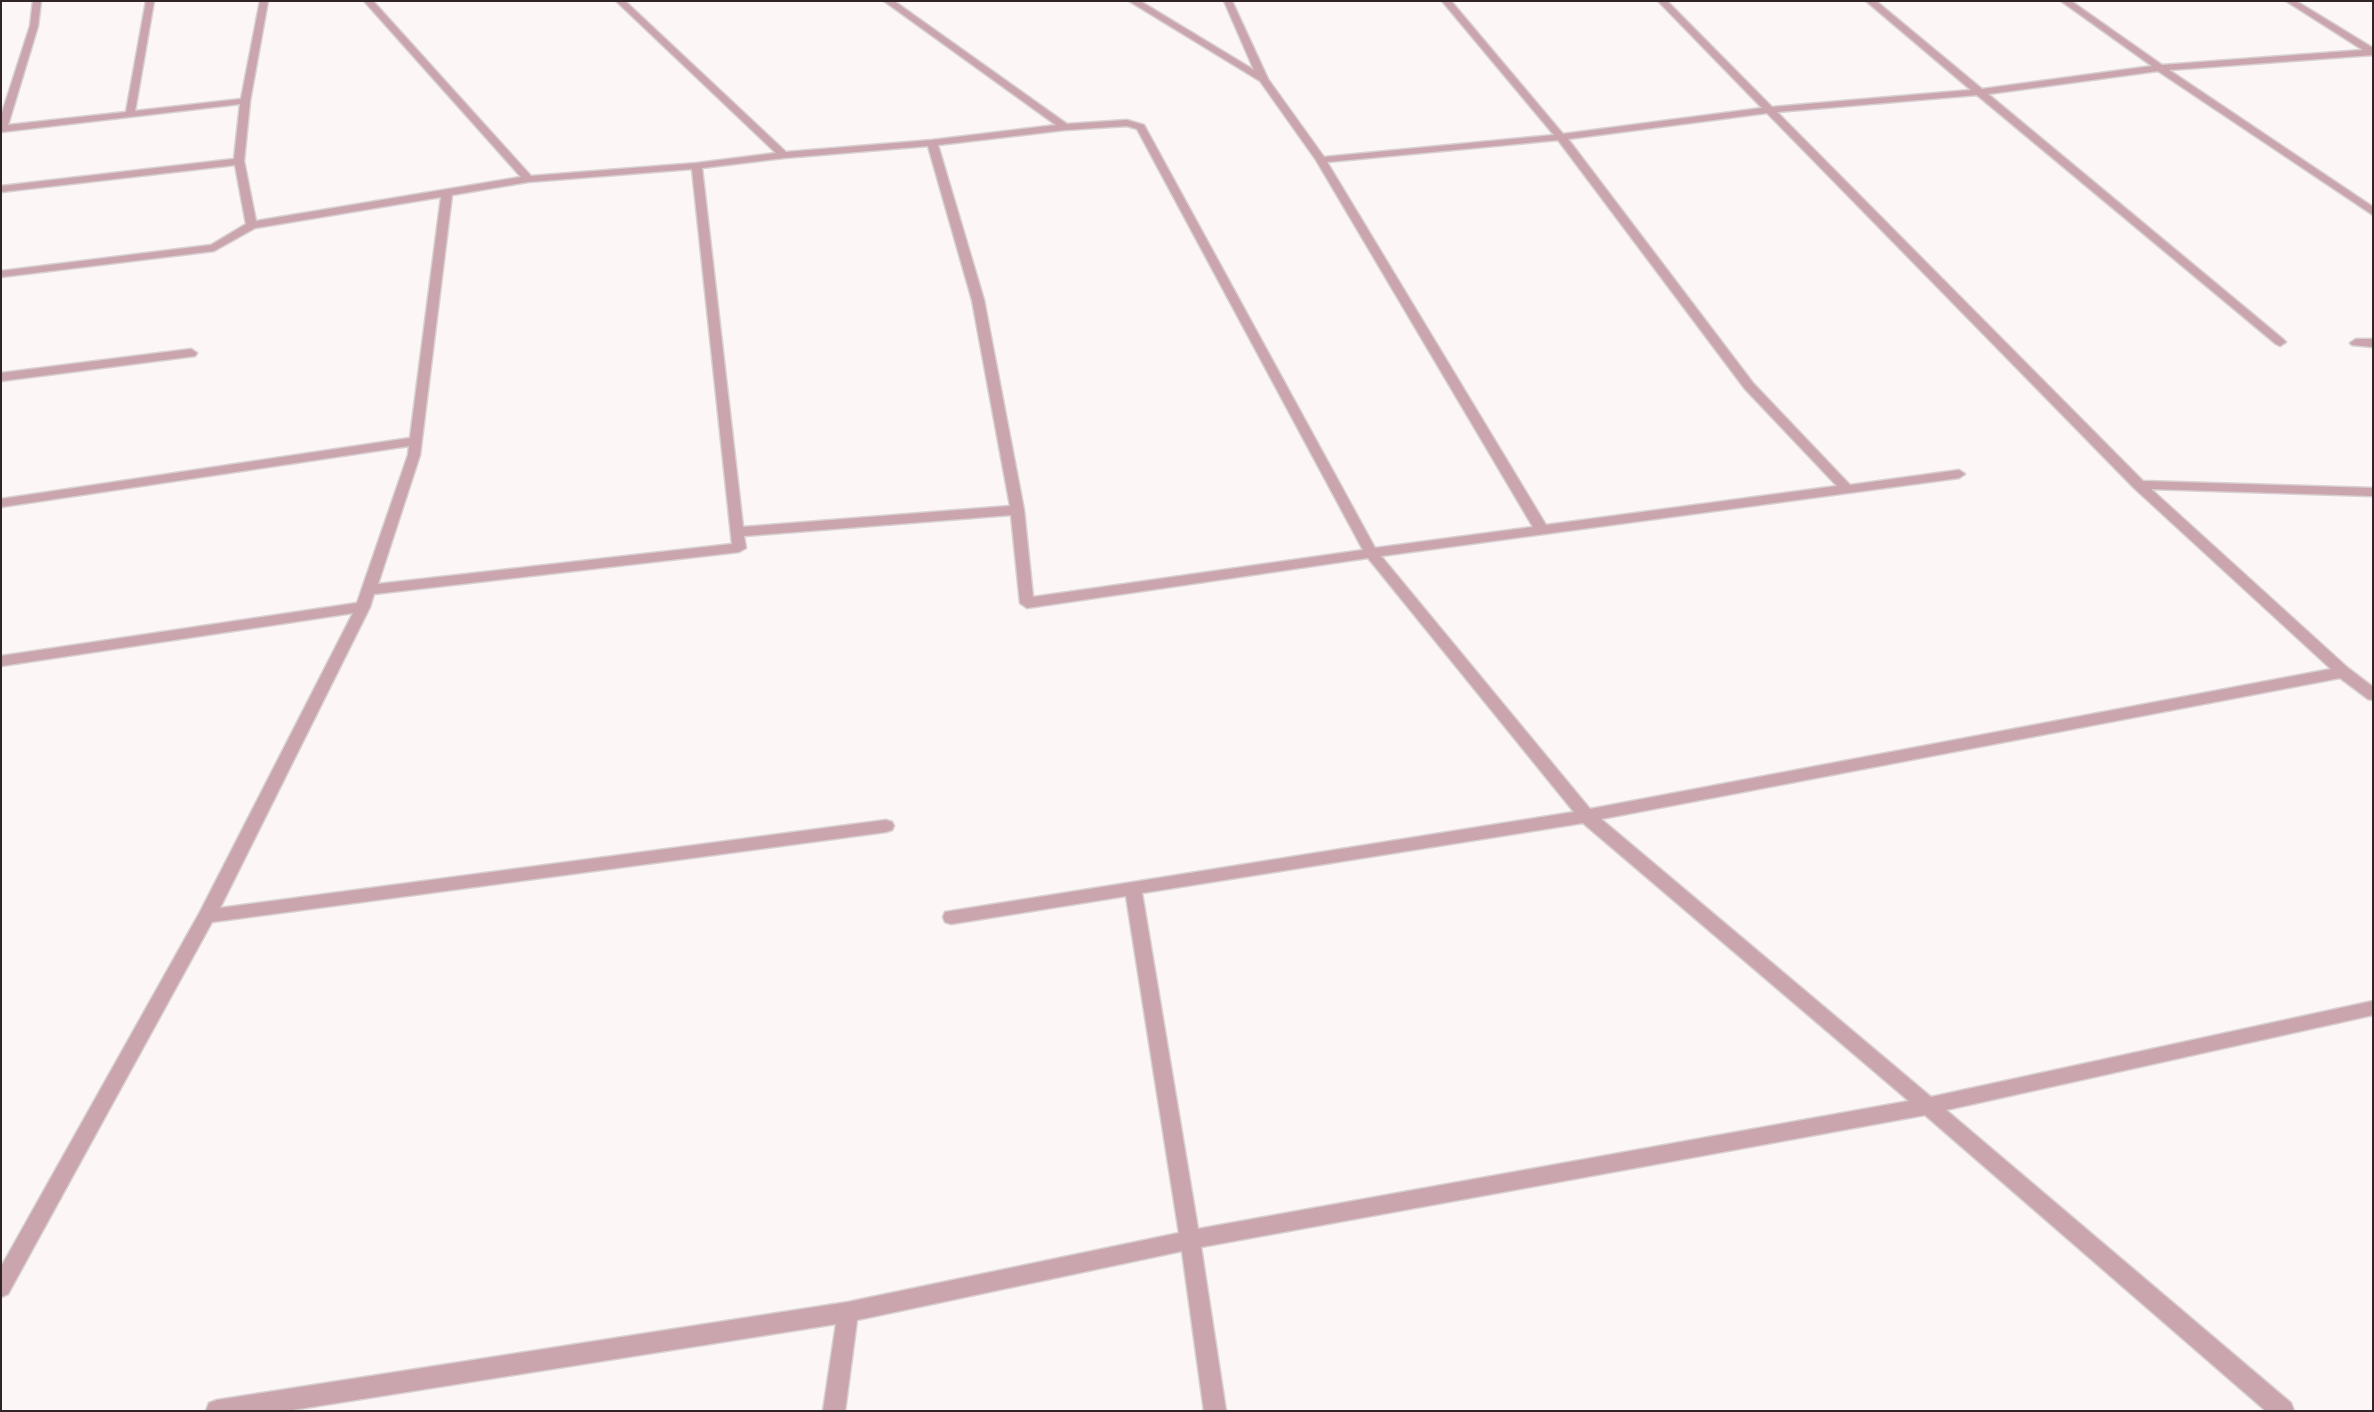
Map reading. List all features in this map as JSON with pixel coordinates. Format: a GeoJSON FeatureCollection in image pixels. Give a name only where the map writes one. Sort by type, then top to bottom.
{"type":"FeatureCollection","features":[{"type":"Feature","properties":{"kind":"street"},"geometry":{"type":"LineString","coordinates":[[37,1],[34,26],[1,129],[246,101]]}},
{"type":"Feature","properties":{"kind":"street"},"geometry":{"type":"LineString","coordinates":[[130,114],[150,1]]}},
{"type":"Feature","properties":{"kind":"street"},"geometry":{"type":"LineString","coordinates":[[252,225],[239,161],[246,101],[264,1]]}},
{"type":"Feature","properties":{"kind":"street"},"geometry":{"type":"LineString","coordinates":[[368,1],[528,179]]}},
{"type":"Feature","properties":{"kind":"street"},"geometry":{"type":"LineString","coordinates":[[620,1],[784,155]]}},
{"type":"Feature","properties":{"kind":"street"},"geometry":{"type":"LineString","coordinates":[[888,1],[1065,127]]}},
{"type":"Feature","properties":{"kind":"street"},"geometry":{"type":"LineString","coordinates":[[1133,1],[1263,79]]}},
{"type":"Feature","properties":{"kind":"street"},"geometry":{"type":"LineString","coordinates":[[1228,1],[1263,79],[1321,160],[1542,530]]}},
{"type":"Feature","properties":{"kind":"street"},"geometry":{"type":"LineString","coordinates":[[1446,1],[1561,137],[1749,386],[1846,489]]}},
{"type":"Feature","properties":{"kind":"street"},"geometry":{"type":"LineString","coordinates":[[1662,1],[2139,485],[2343,672],[2373,696]]}},
{"type":"Feature","properties":{"kind":"street"},"geometry":{"type":"LineString","coordinates":[[1870,1],[2280,342]]}},
{"type":"Feature","properties":{"kind":"street"},"geometry":{"type":"LineString","coordinates":[[2065,1],[2160,68],[2373,212]]}},
{"type":"Feature","properties":{"kind":"street"},"geometry":{"type":"LineString","coordinates":[[2290,1],[2373,52]]}},
{"type":"Feature","properties":{"kind":"street"},"geometry":{"type":"LineString","coordinates":[[1321,160],[1561,137],[1770,110],[1981,92],[2160,68],[2373,52]]}},
{"type":"Feature","properties":{"kind":"street"},"geometry":{"type":"LineString","coordinates":[[1,274],[214,248],[252,225],[528,179],[697,166],[784,155],[932,143],[1065,127],[1127,124],[1141,127],[1371,553],[1586,816],[2283,1411]]}},
{"type":"Feature","properties":{"kind":"street"},"geometry":{"type":"LineString","coordinates":[[932,143],[978,300],[1017,510],[1027,603],[1371,553],[1959,474]]}},
{"type":"Feature","properties":{"kind":"street"},"geometry":{"type":"LineString","coordinates":[[1,189],[239,161]]}},
{"type":"Feature","properties":{"kind":"street"},"geometry":{"type":"LineString","coordinates":[[369,590],[739,548],[697,166]]}},
{"type":"Feature","properties":{"kind":"street"},"geometry":{"type":"LineString","coordinates":[[1,1287],[208,916],[363,607],[414,455],[447,194]]}},
{"type":"Feature","properties":{"kind":"street"},"geometry":{"type":"LineString","coordinates":[[2356,343],[2373,343]]}},
{"type":"Feature","properties":{"kind":"street"},"geometry":{"type":"LineString","coordinates":[[1,376],[191,353]]}},
{"type":"Feature","properties":{"kind":"street"},"geometry":{"type":"LineString","coordinates":[[1,503],[415,441]]}},
{"type":"Feature","properties":{"kind":"street"},"geometry":{"type":"LineString","coordinates":[[2139,485],[2373,492]]}},
{"type":"Feature","properties":{"kind":"street"},"geometry":{"type":"LineString","coordinates":[[737,532],[1017,510]]}},
{"type":"Feature","properties":{"kind":"street"},"geometry":{"type":"LineString","coordinates":[[1,661],[363,607]]}},
{"type":"Feature","properties":{"kind":"street"},"geometry":{"type":"LineString","coordinates":[[951,917],[1586,816],[2343,672]]}},
{"type":"Feature","properties":{"kind":"street"},"geometry":{"type":"LineString","coordinates":[[208,916],[886,826]]}},
{"type":"Feature","properties":{"kind":"street"},"geometry":{"type":"LineString","coordinates":[[1133,888],[1190,1240],[1215,1411]]}},
{"type":"Feature","properties":{"kind":"street"},"geometry":{"type":"LineString","coordinates":[[217,1411],[848,1312],[1190,1240],[1928,1106],[2373,1008]]}},
{"type":"Feature","properties":{"kind":"street"},"geometry":{"type":"LineString","coordinates":[[834,1411],[848,1312]]}}]}
